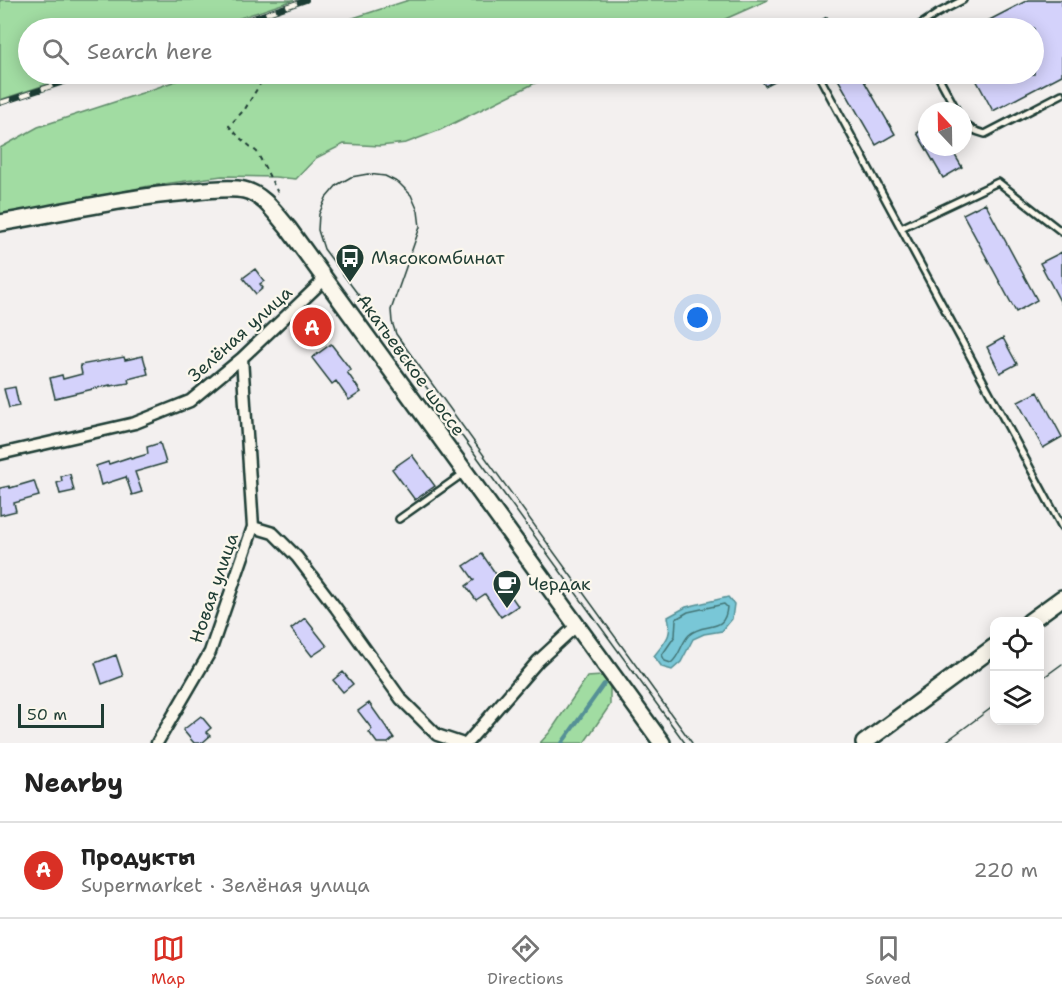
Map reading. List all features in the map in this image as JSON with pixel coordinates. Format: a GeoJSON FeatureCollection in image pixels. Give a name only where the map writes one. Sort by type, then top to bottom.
{"type":"FeatureCollection","features":[{"type":"Feature","properties":{"kind":"main road","name":"Акатьевское шоссе"},"geometry":{"type":"LineString","coordinates":[[0,223],[144,197],[211,189],[244,190],[257,196],[271,207],[288,228],[662,743]]}},
{"type":"Feature","properties":{"kind":"main road"},"geometry":{"type":"LineString","coordinates":[[1035,617],[1062,598]]}},
{"type":"Feature","properties":{"kind":"main road"},"geometry":{"type":"LineString","coordinates":[[864,743],[990,649]]}},
{"type":"Feature","properties":{"kind":"street","name":"Зелёная улица"},"geometry":{"type":"LineString","coordinates":[[0,454],[135,423],[190,401],[242,358],[325,279]]}},
{"type":"Feature","properties":{"kind":"street","name":"Новая улица"},"geometry":{"type":"LineString","coordinates":[[157,743],[210,652],[253,527],[242,358]]}},
{"type":"Feature","properties":{"kind":"street"},"geometry":{"type":"LineString","coordinates":[[253,527],[273,533],[297,557],[400,699],[437,735],[461,743]]}},
{"type":"Feature","properties":{"kind":"street"},"geometry":{"type":"LineString","coordinates":[[467,743],[538,661],[577,625]]}},
{"type":"Feature","properties":{"kind":"lane"},"geometry":{"type":"LineString","coordinates":[[931,18],[963,0]]}},
{"type":"Feature","properties":{"kind":"lane"},"geometry":{"type":"LineString","coordinates":[[823,84],[1062,527]]}},
{"type":"Feature","properties":{"kind":"lane"},"geometry":{"type":"LineString","coordinates":[[942,84],[952,102]]}},
{"type":"Feature","properties":{"kind":"lane"},"geometry":{"type":"LineString","coordinates":[[972,129],[985,134],[1062,94]]}},
{"type":"Feature","properties":{"kind":"lane"},"geometry":{"type":"LineString","coordinates":[[901,228],[998,182],[1062,232]]}},
{"type":"Feature","properties":{"kind":"lane"},"geometry":{"type":"LineString","coordinates":[[399,519],[465,472]]}},
{"type":"Feature","properties":{"kind":"path"},"geometry":{"type":"LineString","coordinates":[[260,84],[245,109],[229,126],[257,152],[280,197]]}},
{"type":"Feature","properties":{"kind":"green space"},"geometry":{"type":"Polygon","coordinates":[[[0,0],[294,0],[240,18],[18,18],[18,84],[48,84],[0,100],[0,0]]]}},
{"type":"Feature","properties":{"kind":"green space"},"geometry":{"type":"Polygon","coordinates":[[[409,0],[768,0],[728,18],[353,18],[409,0]]]}},
{"type":"Feature","properties":{"kind":"green space"},"geometry":{"type":"Polygon","coordinates":[[[167,84],[533,84],[440,130],[406,143],[380,146],[344,144],[316,158],[296,179],[222,176],[149,186],[0,216],[0,148],[38,127],[167,84]]]}},
{"type":"Feature","properties":{"kind":"green space"},"geometry":{"type":"Polygon","coordinates":[[[602,676],[610,687],[610,705],[584,743],[540,743],[587,677],[602,676]]]}},
{"type":"Feature","properties":{"kind":"water"},"geometry":{"type":"Polygon","coordinates":[[[728,597],[734,604],[732,619],[722,631],[704,634],[693,639],[681,662],[672,670],[662,667],[654,656],[669,634],[668,617],[686,607],[728,597]]]}},
{"type":"Feature","properties":{"kind":"building"},"geometry":{"type":"Polygon","coordinates":[[[1028,0],[1062,0],[1062,75],[993,111],[978,84],[1044,84],[1044,18],[993,18],[1028,0]]]}},
{"type":"Feature","properties":{"kind":"building"},"geometry":{"type":"Polygon","coordinates":[[[841,84],[866,84],[895,134],[876,145],[841,84]]]}},
{"type":"Feature","properties":{"kind":"building"},"geometry":{"type":"Polygon","coordinates":[[[930,156],[955,156],[962,167],[943,178],[930,156]]]}},
{"type":"Feature","properties":{"kind":"building"},"geometry":{"type":"Polygon","coordinates":[[[985,203],[1037,300],[1016,312],[963,214],[985,203]]]}},
{"type":"Feature","properties":{"kind":"building"},"geometry":{"type":"Polygon","coordinates":[[[1062,252],[1062,305],[1040,263],[1062,252]]]}},
{"type":"Feature","properties":{"kind":"building"},"geometry":{"type":"Polygon","coordinates":[[[255,269],[264,281],[260,284],[263,288],[256,294],[243,278],[255,269]]]}},
{"type":"Feature","properties":{"kind":"building"},"geometry":{"type":"Polygon","coordinates":[[[313,317],[322,329],[312,337],[302,324],[313,317]]]}},
{"type":"Feature","properties":{"kind":"building"},"geometry":{"type":"Polygon","coordinates":[[[1003,338],[1017,364],[1000,373],[987,347],[1003,338]]]}},
{"type":"Feature","properties":{"kind":"building"},"geometry":{"type":"Polygon","coordinates":[[[331,344],[351,370],[347,372],[361,392],[349,400],[336,381],[332,384],[312,358],[331,344]]]}},
{"type":"Feature","properties":{"kind":"building"},"geometry":{"type":"Polygon","coordinates":[[[143,356],[148,374],[128,379],[129,383],[110,385],[55,398],[50,378],[62,375],[63,379],[82,374],[80,365],[143,356]]]}},
{"type":"Feature","properties":{"kind":"building"},"geometry":{"type":"Polygon","coordinates":[[[15,387],[19,406],[9,408],[4,389],[15,387]]]}},
{"type":"Feature","properties":{"kind":"building"},"geometry":{"type":"Polygon","coordinates":[[[1038,392],[1062,437],[1043,448],[1018,402],[1038,392]]]}},
{"type":"Feature","properties":{"kind":"building"},"geometry":{"type":"Polygon","coordinates":[[[160,443],[166,463],[135,472],[142,492],[132,495],[126,477],[101,485],[96,466],[148,454],[147,447],[160,443]]]}},
{"type":"Feature","properties":{"kind":"building"},"geometry":{"type":"Polygon","coordinates":[[[412,455],[435,486],[415,500],[392,469],[412,455]]]}},
{"type":"Feature","properties":{"kind":"building"},"geometry":{"type":"Polygon","coordinates":[[[70,474],[74,491],[60,494],[57,483],[62,481],[61,476],[70,474]]]}},
{"type":"Feature","properties":{"kind":"building"},"geometry":{"type":"Polygon","coordinates":[[[34,481],[39,496],[14,503],[16,511],[0,515],[0,488],[9,486],[10,488],[34,481]]]}},
{"type":"Feature","properties":{"kind":"building"},"geometry":{"type":"Polygon","coordinates":[[[482,554],[518,606],[501,617],[485,594],[476,600],[466,586],[474,580],[464,566],[482,554]]]}},
{"type":"Feature","properties":{"kind":"building"},"geometry":{"type":"Polygon","coordinates":[[[305,618],[327,646],[312,656],[291,629],[305,618]]]}},
{"type":"Feature","properties":{"kind":"building"},"geometry":{"type":"Polygon","coordinates":[[[116,655],[123,676],[102,684],[95,663],[116,655]]]}},
{"type":"Feature","properties":{"kind":"building"},"geometry":{"type":"Polygon","coordinates":[[[343,672],[353,684],[343,692],[333,680],[343,672]]]}},
{"type":"Feature","properties":{"kind":"building"},"geometry":{"type":"Polygon","coordinates":[[[369,703],[394,738],[388,743],[377,743],[369,732],[372,729],[358,711],[369,703]]]}},
{"type":"Feature","properties":{"kind":"building"},"geometry":{"type":"Polygon","coordinates":[[[201,716],[211,728],[206,732],[210,736],[202,743],[194,743],[183,730],[201,716]]]}},
{"type":"Feature","properties":{"kind":"waterway"},"geometry":{"type":"LineString","coordinates":[[562,743],[604,684]]}},
{"type":"Feature","properties":{"kind":"tram line"},"geometry":{"type":"LineString","coordinates":[[685,743],[324,249],[318,230],[319,214],[326,198],[337,185],[351,177],[368,174],[385,176],[399,183],[411,195],[418,211],[420,227],[391,310],[396,334],[692,743]]}},
{"type":"Feature","properties":{"kind":"tram line"},"geometry":{"type":"LineString","coordinates":[[1044,677],[1062,664]]}},
{"type":"Feature","properties":{"kind":"tram line"},"geometry":{"type":"LineString","coordinates":[[944,743],[990,709]]}},
{"type":"Feature","properties":{"kind":"railway"},"geometry":{"type":"LineString","coordinates":[[253,18],[306,0]]}},
{"type":"Feature","properties":{"kind":"railway"},"geometry":{"type":"LineString","coordinates":[[0,103],[58,84]]}},
{"type":"Feature","properties":{"kind":"place","name":"Мясокомбинат"},"geometry":{"type":"Point","coordinates":[350,284]}},
{"type":"Feature","properties":{"kind":"place","name":"Продукты"},"geometry":{"type":"Point","coordinates":[312,327]}},
{"type":"Feature","properties":{"kind":"place","name":"Чердак"},"geometry":{"type":"Point","coordinates":[507,610]}}]}
